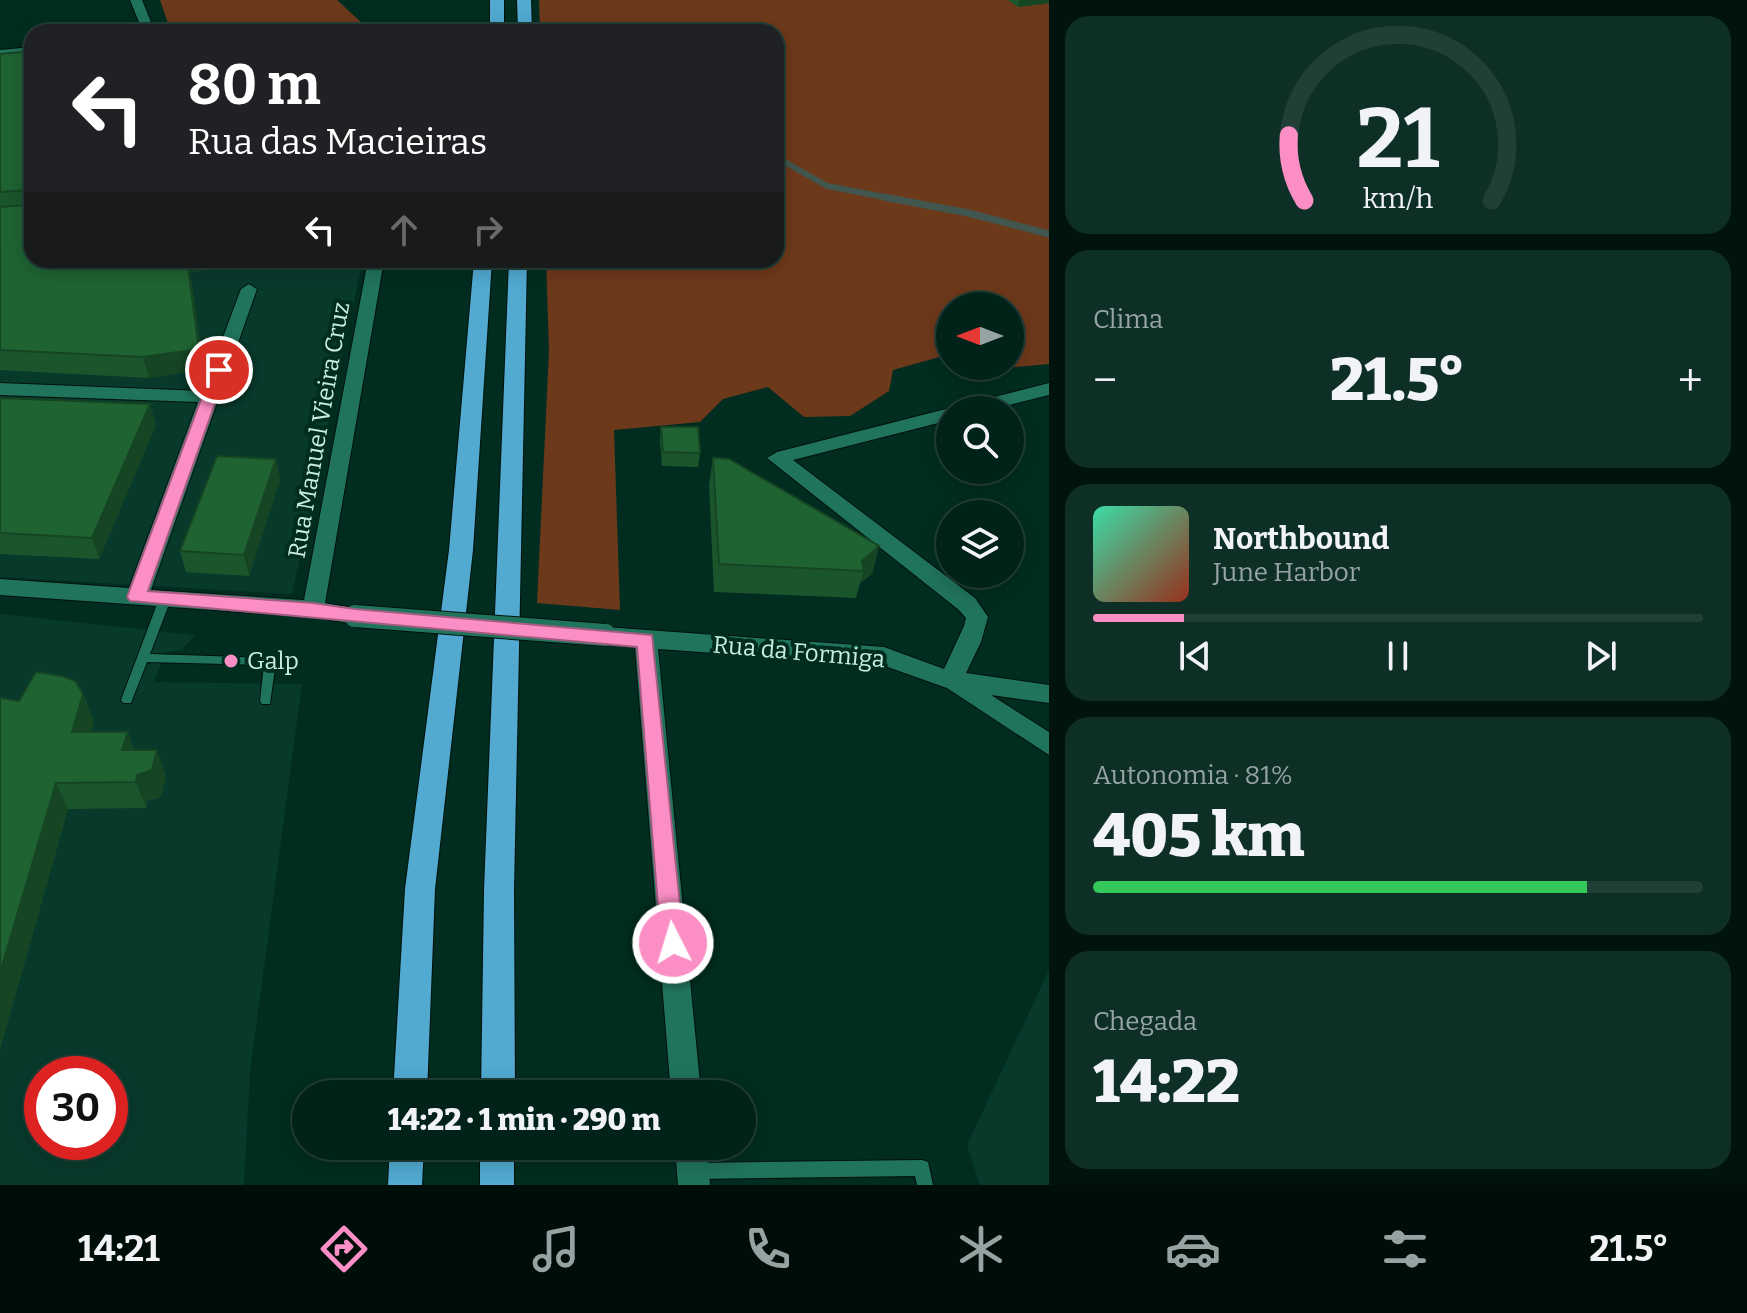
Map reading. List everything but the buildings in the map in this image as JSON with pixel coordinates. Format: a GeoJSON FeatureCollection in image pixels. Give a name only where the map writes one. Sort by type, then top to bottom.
{"type":"FeatureCollection","features":[{"type":"Feature","properties":{"kind":"highway"},"geometry":{"type":"LineString","coordinates":[[497,0],[497,24]]}},
{"type":"Feature","properties":{"kind":"highway"},"geometry":{"type":"LineString","coordinates":[[524,0],[525,24]]}},
{"type":"Feature","properties":{"kind":"highway"},"geometry":{"type":"LineString","coordinates":[[411,1080],[420,889],[461,550],[482,268]]}},
{"type":"Feature","properties":{"kind":"highway"},"geometry":{"type":"LineString","coordinates":[[498,1080],[499,890],[518,268]]}},
{"type":"Feature","properties":{"kind":"highway"},"geometry":{"type":"LineString","coordinates":[[405,1185],[406,1160]]}},
{"type":"Feature","properties":{"kind":"highway"},"geometry":{"type":"LineString","coordinates":[[497,1160],[497,1185]]}},
{"type":"Feature","properties":{"kind":"street"},"geometry":{"type":"LineString","coordinates":[[136,0],[146,24]]}},
{"type":"Feature","properties":{"kind":"street"},"geometry":{"type":"LineString","coordinates":[[0,54],[24,52]]}},
{"type":"Feature","properties":{"kind":"street","name":"Rua Manuel Vieira Cruz"},"geometry":{"type":"LineString","coordinates":[[313,609],[375,268]]}},
{"type":"Feature","properties":{"kind":"street"},"geometry":{"type":"LineString","coordinates":[[137,597],[249,289]]}},
{"type":"Feature","properties":{"kind":"street"},"geometry":{"type":"LineString","coordinates":[[0,389],[210,397]]}},
{"type":"Feature","properties":{"kind":"street"},"geometry":{"type":"LineString","coordinates":[[1021,396],[1049,389]]}},
{"type":"Feature","properties":{"kind":"street"},"geometry":{"type":"LineString","coordinates":[[936,418],[777,458],[967,604],[977,617],[973,636],[964,658],[949,680],[1049,745]]}},
{"type":"Feature","properties":{"kind":"street","name":"Rua da Formiga"},"geometry":{"type":"LineString","coordinates":[[0,587],[313,609],[355,616],[646,640],[884,656],[949,680],[1049,694]]}},
{"type":"Feature","properties":{"kind":"street"},"geometry":{"type":"LineString","coordinates":[[646,640],[685,1080]]}},
{"type":"Feature","properties":{"kind":"lane"},"geometry":{"type":"LineString","coordinates":[[127,700],[165,599]]}},
{"type":"Feature","properties":{"kind":"lane"},"geometry":{"type":"LineString","coordinates":[[142,658],[270,661],[266,701]]}},
{"type":"Feature","properties":{"kind":"lane"},"geometry":{"type":"LineString","coordinates":[[693,1167],[922,1168],[925,1185]]}},
{"type":"Feature","properties":{"kind":"shaded area"},"geometry":{"type":"Polygon","coordinates":[[[160,0],[337,0],[363,24],[168,24],[160,0]]]}},
{"type":"Feature","properties":{"kind":"shaded area"},"geometry":{"type":"Polygon","coordinates":[[[539,0],[1049,0],[1049,364],[1024,366],[1024,292],[936,292],[936,358],[893,370],[889,391],[850,416],[804,417],[768,387],[723,399],[700,422],[614,430],[620,610],[537,603],[549,351],[546,268],[784,268],[784,24],[540,24],[539,0]]]}},
{"type":"Feature","properties":{"kind":"shaded area"},"geometry":{"type":"Polygon","coordinates":[[[0,60],[24,210],[24,268],[361,268],[292,594],[0,577],[0,60]]]}},
{"type":"Feature","properties":{"kind":"shaded area"},"geometry":{"type":"Polygon","coordinates":[[[0,614],[195,635],[181,650],[166,652],[154,682],[302,684],[250,1072],[244,1185],[0,1185],[0,614]]]}},
{"type":"Feature","properties":{"kind":"shaded area"},"geometry":{"type":"Polygon","coordinates":[[[1049,970],[1049,1185],[980,1185],[967,1145],[1049,970]]]}},
{"type":"Feature","properties":{"kind":"waterway"},"geometry":{"type":"LineString","coordinates":[[784,162],[827,186],[895,199]]}},
{"type":"Feature","properties":{"kind":"waterway"},"geometry":{"type":"LineString","coordinates":[[884,197],[968,213],[1049,234]]}},
{"type":"Feature","properties":{"kind":"place","name":"Galp"},"geometry":{"type":"Point","coordinates":[231,661]}},
{"type":"Feature","properties":{"kind":"route"},"geometry":{"type":"LineString","coordinates":[[219,370],[137,597],[313,609],[355,616],[646,640],[673,943]]}}]}
